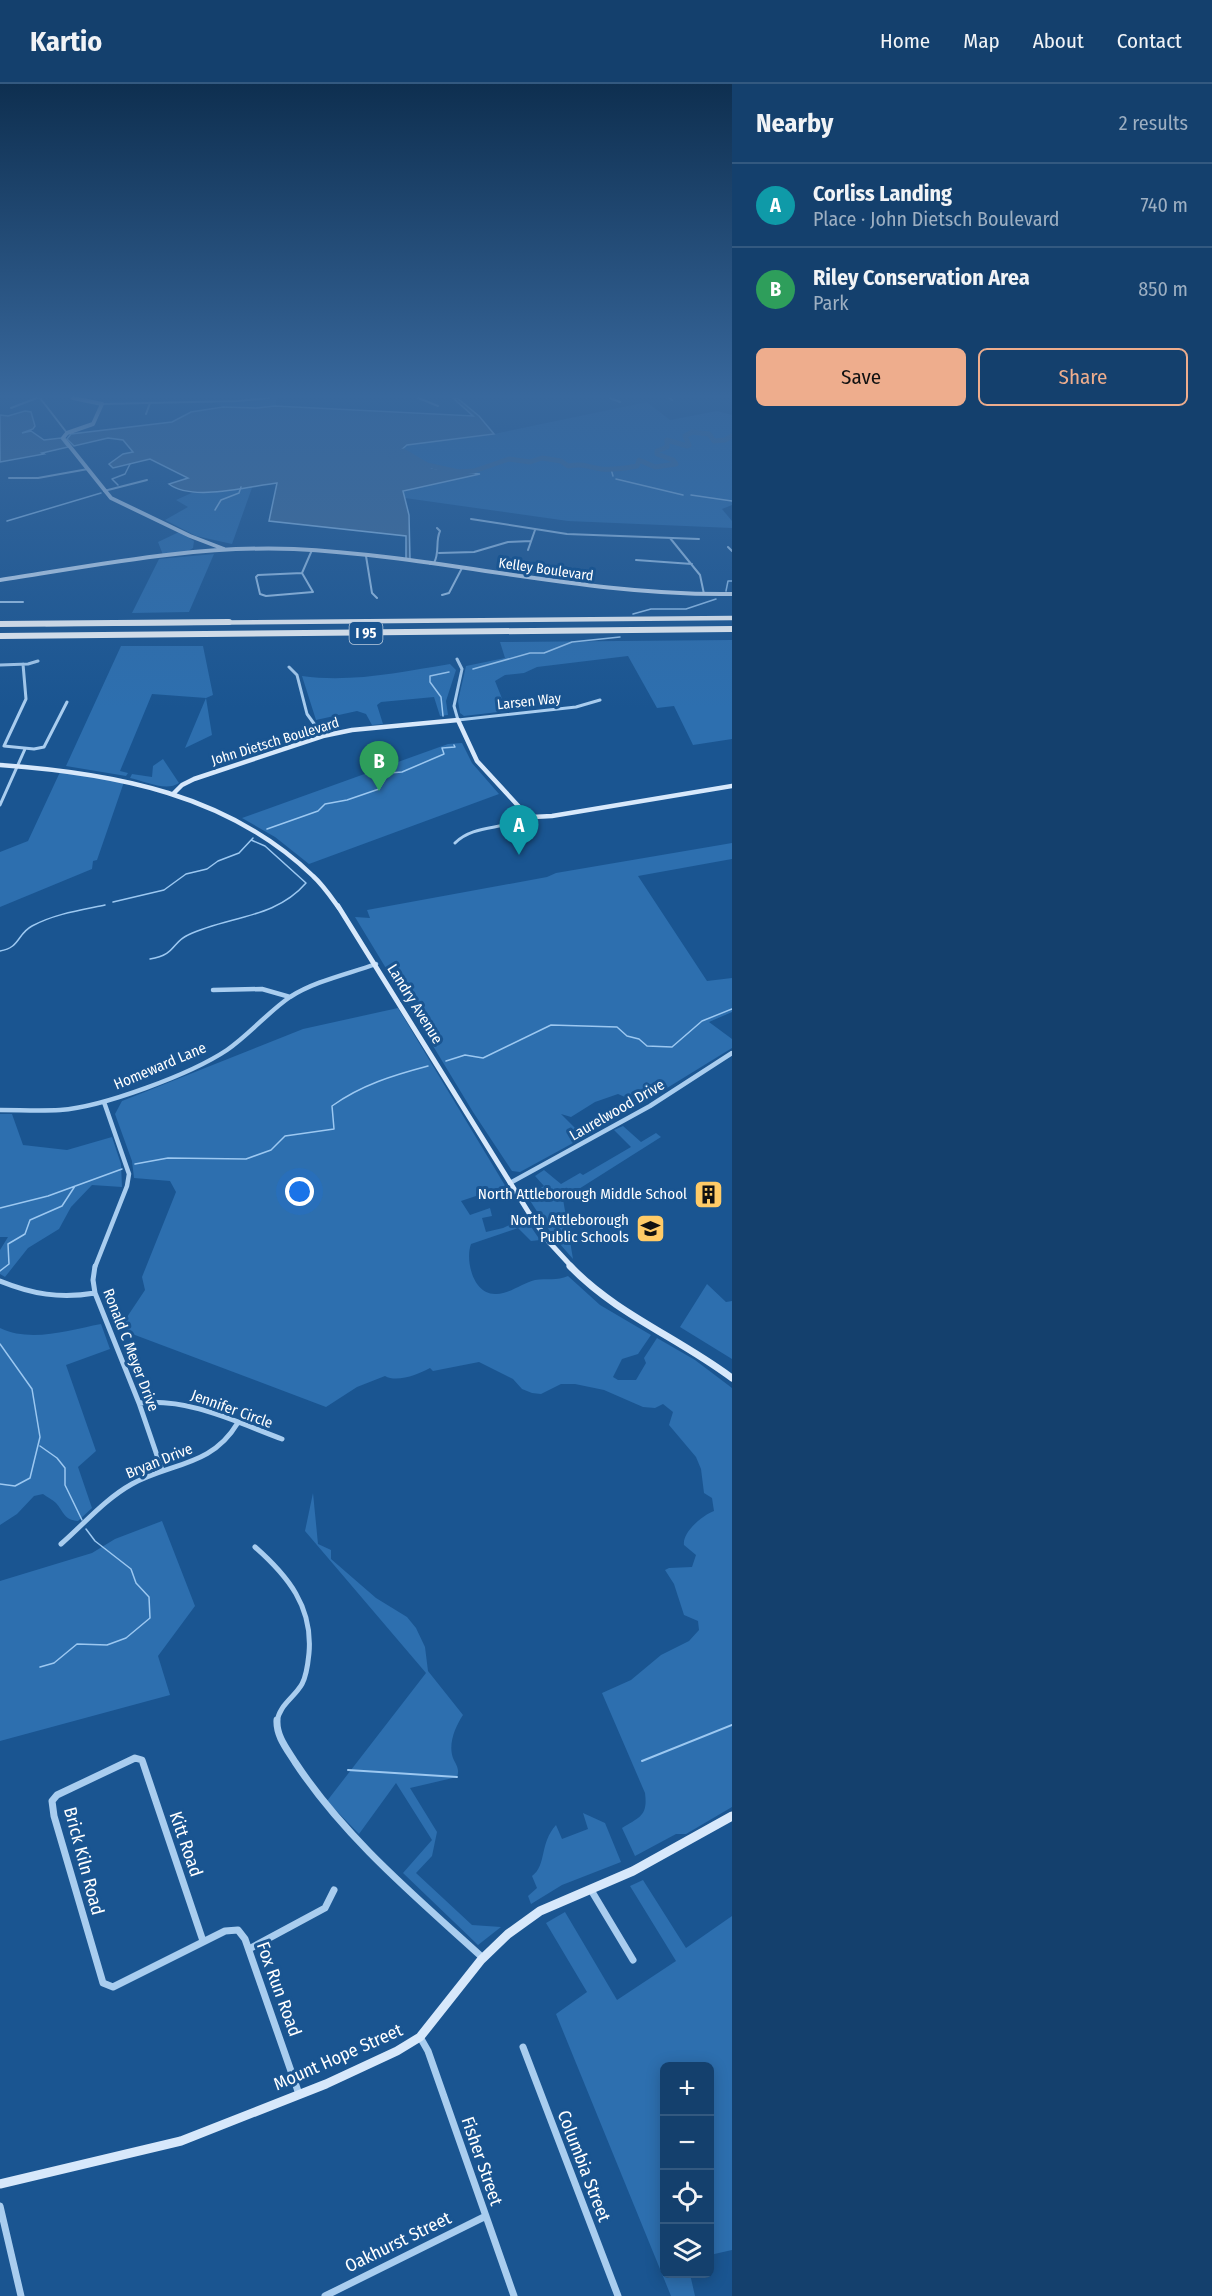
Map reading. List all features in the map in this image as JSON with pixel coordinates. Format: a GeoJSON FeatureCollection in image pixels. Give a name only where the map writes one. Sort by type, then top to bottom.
{"type":"FeatureCollection","features":[{"type":"Feature","properties":{"kind":"highway","name":"I 95"},"geometry":{"type":"LineString","coordinates":[[0,624],[732,618]]}},
{"type":"Feature","properties":{"kind":"highway","name":"I 95"},"geometry":{"type":"LineString","coordinates":[[0,636],[732,629]]}},
{"type":"Feature","properties":{"kind":"street"},"geometry":{"type":"LineString","coordinates":[[119,501],[227,550]]}},
{"type":"Feature","properties":{"kind":"street"},"geometry":{"type":"LineString","coordinates":[[471,519],[567,534],[699,539]]}},
{"type":"Feature","properties":{"kind":"street"},"geometry":{"type":"LineString","coordinates":[[430,564],[434,563],[439,553],[437,538],[440,531],[437,528]]}},
{"type":"Feature","properties":{"kind":"street"},"geometry":{"type":"LineString","coordinates":[[528,550],[535,530]]}},
{"type":"Feature","properties":{"kind":"street"},"geometry":{"type":"LineString","coordinates":[[189,553],[197,547],[194,537]]}},
{"type":"Feature","properties":{"kind":"street"},"geometry":{"type":"LineString","coordinates":[[670,538],[701,577],[704,594]]}},
{"type":"Feature","properties":{"kind":"street"},"geometry":{"type":"LineString","coordinates":[[439,553],[474,552],[508,542],[531,541]]}},
{"type":"Feature","properties":{"kind":"street"},"geometry":{"type":"LineString","coordinates":[[728,547],[732,551]]}},
{"type":"Feature","properties":{"kind":"street","name":"Kelley Boulevard"},"geometry":{"type":"LineString","coordinates":[[0,580],[189,553],[227,550],[312,550],[629,590],[732,594]]}},
{"type":"Feature","properties":{"kind":"street"},"geometry":{"type":"LineString","coordinates":[[302,573],[312,550]]}},
{"type":"Feature","properties":{"kind":"street"},"geometry":{"type":"LineString","coordinates":[[366,556],[372,593],[377,598]]}},
{"type":"Feature","properties":{"kind":"street"},"geometry":{"type":"LineString","coordinates":[[636,560],[692,564]]}},
{"type":"Feature","properties":{"kind":"street"},"geometry":{"type":"LineString","coordinates":[[442,595],[449,593],[462,568]]}},
{"type":"Feature","properties":{"kind":"street"},"geometry":{"type":"LineString","coordinates":[[302,573],[313,592],[266,596],[260,593],[256,577],[259,574],[302,573]]}},
{"type":"Feature","properties":{"kind":"street"},"geometry":{"type":"LineString","coordinates":[[0,602],[23,602]]}},
{"type":"Feature","properties":{"kind":"street"},"geometry":{"type":"LineString","coordinates":[[457,659],[462,669],[454,706],[458,720],[477,761],[529,815],[552,816],[732,786]]}},
{"type":"Feature","properties":{"kind":"street"},"geometry":{"type":"LineString","coordinates":[[0,665],[38,661]]}},
{"type":"Feature","properties":{"kind":"street"},"geometry":{"type":"LineString","coordinates":[[23,664],[25,701],[3,746],[25,749],[45,746],[67,702]]}},
{"type":"Feature","properties":{"kind":"street"},"geometry":{"type":"LineString","coordinates":[[289,667],[297,675],[307,714],[323,736]]}},
{"type":"Feature","properties":{"kind":"street","name":"Larsen Way"},"geometry":{"type":"LineString","coordinates":[[458,720],[576,707],[600,700]]}},
{"type":"Feature","properties":{"kind":"street","name":"John Dietsch Boulevard"},"geometry":{"type":"LineString","coordinates":[[173,794],[194,779],[323,736],[352,730],[458,720]]}},
{"type":"Feature","properties":{"kind":"street"},"geometry":{"type":"LineString","coordinates":[[0,804],[25,749]]}},
{"type":"Feature","properties":{"kind":"street","name":"Landry Avenue"},"geometry":{"type":"LineString","coordinates":[[0,765],[59,768],[117,777],[173,794],[220,812],[245,825],[297,861],[335,901],[544,1236],[589,1284],[625,1311],[683,1344],[732,1378]]}},
{"type":"Feature","properties":{"kind":"street"},"geometry":{"type":"LineString","coordinates":[[455,843],[463,835],[521,821],[529,815]]}},
{"type":"Feature","properties":{"kind":"street","name":"Homeward Lane"},"geometry":{"type":"LineString","coordinates":[[0,1110],[61,1110],[104,1102],[193,1068],[227,1050],[290,997],[330,978],[376,964]]}},
{"type":"Feature","properties":{"kind":"street"},"geometry":{"type":"LineString","coordinates":[[213,990],[257,987],[275,990],[290,997]]}},
{"type":"Feature","properties":{"kind":"street","name":"Laurelwood Drive"},"geometry":{"type":"LineString","coordinates":[[510,1183],[650,1106],[732,1053]]}},
{"type":"Feature","properties":{"kind":"street","name":"Ronald C Meyer Drive"},"geometry":{"type":"LineString","coordinates":[[104,1102],[129,1174],[127,1186],[95,1267],[93,1280],[95,1293],[139,1403],[162,1470]]}},
{"type":"Feature","properties":{"kind":"street"},"geometry":{"type":"LineString","coordinates":[[0,1281],[44,1297],[78,1297],[95,1293]]}},
{"type":"Feature","properties":{"kind":"street","name":"Jennifer Circle"},"geometry":{"type":"LineString","coordinates":[[139,1403],[153,1400],[182,1403],[282,1439]]}},
{"type":"Feature","properties":{"kind":"street","name":"Bryan Drive"},"geometry":{"type":"LineString","coordinates":[[61,1544],[113,1497],[131,1484],[212,1452],[234,1433],[237,1424]]}},
{"type":"Feature","properties":{"kind":"street"},"geometry":{"type":"LineString","coordinates":[[255,1547],[297,1589],[309,1626],[309,1651],[303,1681],[280,1708],[277,1720],[278,1732],[308,1782],[345,1829],[483,1958]]}},
{"type":"Feature","properties":{"kind":"street","name":"Kitt Road"},"geometry":{"type":"LineString","coordinates":[[138,1759],[142,1760],[203,1941]]}},
{"type":"Feature","properties":{"kind":"street","name":"Brick Kiln Road"},"geometry":{"type":"LineString","coordinates":[[107,1985],[103,1983],[96,1962],[52,1801],[57,1795],[77,1784],[138,1759]]}},
{"type":"Feature","properties":{"kind":"street","name":"Mount Hope Street"},"geometry":{"type":"LineString","coordinates":[[0,2184],[165,2146],[362,2068],[420,2037],[455,1990],[483,1958],[508,1934],[540,1911],[633,1871],[732,1816]]}},
{"type":"Feature","properties":{"kind":"street"},"geometry":{"type":"LineString","coordinates":[[590,1888],[633,1960]]}},
{"type":"Feature","properties":{"kind":"street"},"geometry":{"type":"LineString","coordinates":[[249,1949],[325,1908],[334,1890]]}},
{"type":"Feature","properties":{"kind":"street","name":"Fox Run Road"},"geometry":{"type":"LineString","coordinates":[[107,1985],[112,1987],[129,1980],[225,1931],[238,1930],[249,1949],[299,2094]]}},
{"type":"Feature","properties":{"kind":"street","name":"Fisher Street"},"geometry":{"type":"LineString","coordinates":[[420,2037],[428,2051],[513,2296]]}},
{"type":"Feature","properties":{"kind":"street","name":"Columbia Street"},"geometry":{"type":"LineString","coordinates":[[523,2047],[618,2296]]}},
{"type":"Feature","properties":{"kind":"street"},"geometry":{"type":"LineString","coordinates":[[0,2206],[21,2296]]}},
{"type":"Feature","properties":{"kind":"street","name":"Oakhurst Street"},"geometry":{"type":"LineString","coordinates":[[325,2296],[486,2216]]}},
{"type":"Feature","properties":{"kind":"shaded area"},"geometry":{"type":"Polygon","coordinates":[[[178,501],[247,501],[232,544],[196,536],[165,520],[188,507],[178,501]]]}},
{"type":"Feature","properties":{"kind":"shaded area"},"geometry":{"type":"Polygon","coordinates":[[[273,501],[406,501],[409,515],[410,560],[406,560],[406,536],[269,521],[273,501]]]}},
{"type":"Feature","properties":{"kind":"shaded area"},"geometry":{"type":"Polygon","coordinates":[[[370,501],[406,501],[409,515],[410,560],[406,536],[269,521],[370,501]]]}},
{"type":"Feature","properties":{"kind":"shaded area"},"geometry":{"type":"Polygon","coordinates":[[[428,501],[732,501],[732,505],[722,509],[732,521],[732,528],[568,521],[428,501]]]}},
{"type":"Feature","properties":{"kind":"shaded area"},"geometry":{"type":"Polygon","coordinates":[[[179,532],[194,541],[193,548],[163,555],[158,542],[179,532]]]}},
{"type":"Feature","properties":{"kind":"shaded area"},"geometry":{"type":"Polygon","coordinates":[[[214,554],[189,612],[132,613],[159,559],[214,554]]]}},
{"type":"Feature","properties":{"kind":"shaded area"},"geometry":{"type":"Polygon","coordinates":[[[732,640],[732,739],[693,745],[674,706],[657,708],[628,656],[537,667],[524,673],[505,675],[495,681],[507,711],[464,716],[460,713],[458,701],[466,666],[505,658],[500,642],[732,640]]]}},
{"type":"Feature","properties":{"kind":"shaded area"},"geometry":{"type":"Polygon","coordinates":[[[121,646],[203,646],[213,695],[206,698],[152,694],[120,771],[128,773],[126,776],[66,766],[121,646]]]}},
{"type":"Feature","properties":{"kind":"shaded area"},"geometry":{"type":"Polygon","coordinates":[[[450,664],[456,670],[446,701],[448,715],[440,716],[434,697],[381,702],[377,705],[383,724],[372,725],[366,714],[357,711],[316,720],[302,676],[357,677],[450,664]]]}},
{"type":"Feature","properties":{"kind":"shaded area"},"geometry":{"type":"Polygon","coordinates":[[[206,698],[212,735],[185,748],[206,698]]]}},
{"type":"Feature","properties":{"kind":"shaded area"},"geometry":{"type":"Polygon","coordinates":[[[462,743],[472,763],[499,794],[309,864],[275,837],[242,818],[448,744],[462,743]]]}},
{"type":"Feature","properties":{"kind":"shaded area"},"geometry":{"type":"Polygon","coordinates":[[[163,759],[179,783],[162,786],[130,778],[132,774],[152,777],[153,766],[163,759]]]}},
{"type":"Feature","properties":{"kind":"shaded area"},"geometry":{"type":"Polygon","coordinates":[[[60,772],[124,782],[97,860],[93,861],[92,869],[0,907],[0,852],[28,841],[60,772]]]}},
{"type":"Feature","properties":{"kind":"shaded area"},"geometry":{"type":"Polygon","coordinates":[[[732,843],[732,859],[638,876],[707,981],[732,978],[732,1012],[709,1022],[732,1039],[732,1048],[641,1104],[618,1094],[595,1102],[571,1117],[561,1114],[584,1137],[520,1172],[512,1171],[473,1112],[355,917],[370,918],[367,910],[547,877],[556,873],[732,843]]]}},
{"type":"Feature","properties":{"kind":"shaded area"},"geometry":{"type":"Polygon","coordinates":[[[398,1008],[512,1197],[497,1200],[482,1194],[461,1201],[470,1215],[490,1208],[492,1216],[482,1218],[486,1232],[503,1228],[525,1218],[540,1240],[531,1241],[518,1228],[471,1244],[470,1267],[472,1275],[481,1288],[487,1293],[500,1294],[535,1280],[568,1276],[600,1305],[651,1335],[638,1354],[622,1359],[613,1377],[618,1380],[636,1380],[646,1363],[644,1358],[657,1338],[695,1360],[732,1388],[732,1807],[686,1834],[676,1834],[635,1856],[622,1828],[644,1811],[645,1793],[602,1693],[631,1680],[661,1655],[689,1641],[699,1630],[698,1621],[684,1615],[674,1584],[665,1570],[692,1567],[696,1555],[684,1545],[684,1540],[699,1520],[714,1511],[712,1498],[704,1493],[701,1469],[696,1457],[669,1425],[673,1412],[663,1404],[655,1408],[643,1407],[604,1390],[575,1384],[561,1384],[541,1394],[532,1393],[522,1389],[513,1379],[479,1362],[433,1371],[430,1368],[396,1379],[385,1376],[357,1387],[326,1407],[119,1329],[145,1290],[142,1277],[176,1192],[170,1181],[134,1178],[132,1161],[115,1114],[122,1101],[303,1029],[398,1008]]]}},
{"type":"Feature","properties":{"kind":"shaded area"},"geometry":{"type":"Polygon","coordinates":[[[0,1114],[12,1114],[23,1145],[67,1150],[112,1137],[121,1164],[122,1187],[92,1185],[71,1207],[59,1229],[28,1248],[5,1277],[0,1274],[0,1250],[8,1237],[0,1237],[0,1114]]]}},
{"type":"Feature","properties":{"kind":"shaded area"},"geometry":{"type":"Polygon","coordinates":[[[623,1126],[641,1142],[656,1133],[661,1137],[563,1199],[573,1259],[553,1236],[527,1196],[544,1186],[535,1176],[544,1170],[561,1184],[580,1173],[583,1175],[631,1147],[614,1130],[623,1126]]]}},
{"type":"Feature","properties":{"kind":"shaded area"},"geometry":{"type":"Polygon","coordinates":[[[707,1284],[726,1302],[732,1301],[732,1359],[680,1327],[707,1284]]]}},
{"type":"Feature","properties":{"kind":"shaded area"},"geometry":{"type":"Polygon","coordinates":[[[101,1324],[110,1349],[66,1365],[96,1451],[78,1467],[92,1508],[78,1521],[73,1520],[43,1494],[34,1496],[17,1514],[0,1525],[0,1328],[24,1335],[37,1335],[101,1324]]]}},
{"type":"Feature","properties":{"kind":"shaded area"},"geometry":{"type":"Polygon","coordinates":[[[313,1493],[318,1544],[331,1550],[331,1559],[376,1598],[407,1617],[416,1628],[425,1647],[428,1671],[463,1715],[452,1741],[453,1758],[458,1769],[457,1777],[410,1788],[437,1832],[432,1856],[416,1873],[472,1925],[501,1927],[478,1945],[403,1873],[432,1840],[396,1783],[359,1834],[327,1801],[426,1673],[305,1531],[313,1493]]]}},
{"type":"Feature","properties":{"kind":"shaded area"},"geometry":{"type":"Polygon","coordinates":[[[162,1521],[195,1606],[158,1656],[170,1695],[0,1741],[0,1581],[92,1553],[115,1539],[162,1521]]]}},
{"type":"Feature","properties":{"kind":"shaded area"},"geometry":{"type":"Polygon","coordinates":[[[583,1813],[605,1823],[621,1862],[562,1885],[531,1904],[528,1896],[537,1888],[532,1876],[540,1866],[551,1832],[556,1825],[562,1839],[588,1829],[583,1813]]]}},
{"type":"Feature","properties":{"kind":"shaded area"},"geometry":{"type":"Polygon","coordinates":[[[643,1880],[686,1948],[732,1916],[732,2250],[714,2254],[714,2062],[660,2062],[660,2269],[556,2014],[587,1992],[546,1923],[565,1912],[617,2000],[676,1961],[630,1886],[643,1880]]]}},
{"type":"Feature","properties":{"kind":"shaded area"},"geometry":{"type":"Polygon","coordinates":[[[664,2278],[691,2278],[695,2296],[671,2296],[664,2278]]]}},
{"type":"Feature","properties":{"kind":"waterway"},"geometry":{"type":"LineString","coordinates":[[7,521],[73,501]]}},
{"type":"Feature","properties":{"kind":"waterway"},"geometry":{"type":"LineString","coordinates":[[215,510],[220,501]]}},
{"type":"Feature","properties":{"kind":"waterway"},"geometry":{"type":"LineString","coordinates":[[726,591],[728,581],[732,581]]}},
{"type":"Feature","properties":{"kind":"waterway"},"geometry":{"type":"LineString","coordinates":[[633,614],[651,609],[686,609],[716,599]]}},
{"type":"Feature","properties":{"kind":"waterway"},"geometry":{"type":"LineString","coordinates":[[473,669],[530,653],[544,653],[572,642],[620,637]]}},
{"type":"Feature","properties":{"kind":"waterway"},"geometry":{"type":"LineString","coordinates":[[443,716],[441,697],[430,682],[430,676],[449,672]]}},
{"type":"Feature","properties":{"kind":"waterway"},"geometry":{"type":"LineString","coordinates":[[267,829],[318,811],[325,804],[347,800],[379,789],[389,773],[402,772],[444,754],[442,748],[455,747],[454,745]]}},
{"type":"Feature","properties":{"kind":"waterway"},"geometry":{"type":"LineString","coordinates":[[113,902],[164,890],[186,874],[207,869],[218,861],[239,853],[251,840]]}},
{"type":"Feature","properties":{"kind":"waterway"},"geometry":{"type":"LineString","coordinates":[[150,959],[165,955],[188,935],[280,904],[306,883],[265,846],[251,840]]}},
{"type":"Feature","properties":{"kind":"waterway"},"geometry":{"type":"LineString","coordinates":[[0,951],[15,944],[27,929],[49,918],[105,905]]}},
{"type":"Feature","properties":{"kind":"waterway"},"geometry":{"type":"LineString","coordinates":[[446,1061],[465,1055],[483,1058],[551,1025],[617,1027],[627,1036],[639,1039],[647,1046],[672,1047],[702,1021],[732,1009]]}},
{"type":"Feature","properties":{"kind":"waterway"},"geometry":{"type":"LineString","coordinates":[[135,1164],[168,1158],[246,1159],[271,1150],[285,1136],[334,1129],[332,1106],[354,1092],[428,1066]]}},
{"type":"Feature","properties":{"kind":"waterway"},"geometry":{"type":"LineString","coordinates":[[75,1186],[122,1169]]}},
{"type":"Feature","properties":{"kind":"waterway"},"geometry":{"type":"LineString","coordinates":[[0,1208],[48,1196],[75,1186]]}},
{"type":"Feature","properties":{"kind":"waterway"},"geometry":{"type":"LineString","coordinates":[[0,1271],[9,1264],[8,1244],[25,1234],[30,1220],[62,1206],[75,1186]]}},
{"type":"Feature","properties":{"kind":"waterway"},"geometry":{"type":"LineString","coordinates":[[0,1344],[32,1389],[40,1437],[30,1478],[15,1486],[0,1484]]}},
{"type":"Feature","properties":{"kind":"waterway"},"geometry":{"type":"LineString","coordinates":[[40,1446],[57,1458],[65,1468],[65,1485],[82,1520]]}},
{"type":"Feature","properties":{"kind":"waterway"},"geometry":{"type":"LineString","coordinates":[[40,1667],[54,1663],[77,1644],[107,1645],[126,1638],[150,1618],[149,1597],[136,1583],[131,1569],[95,1541],[86,1529]]}},
{"type":"Feature","properties":{"kind":"waterway"},"geometry":{"type":"LineString","coordinates":[[642,1761],[732,1725]]}},
{"type":"Feature","properties":{"kind":"waterway"},"geometry":{"type":"LineString","coordinates":[[348,1770],[457,1777]]}},
{"type":"Feature","properties":{"kind":"place","name":"Riley Conservation Area"},"geometry":{"type":"Point","coordinates":[379,791]}},
{"type":"Feature","properties":{"kind":"place","name":"Corliss Landing"},"geometry":{"type":"Point","coordinates":[519,855]}},
{"type":"Feature","properties":{"kind":"place","name":"North Attleborough Middle School"},"geometry":{"type":"Point","coordinates":[708,1194]}},
{"type":"Feature","properties":{"kind":"place","name":"North Attleborough Public Schools"},"geometry":{"type":"Point","coordinates":[650,1229]}}]}
